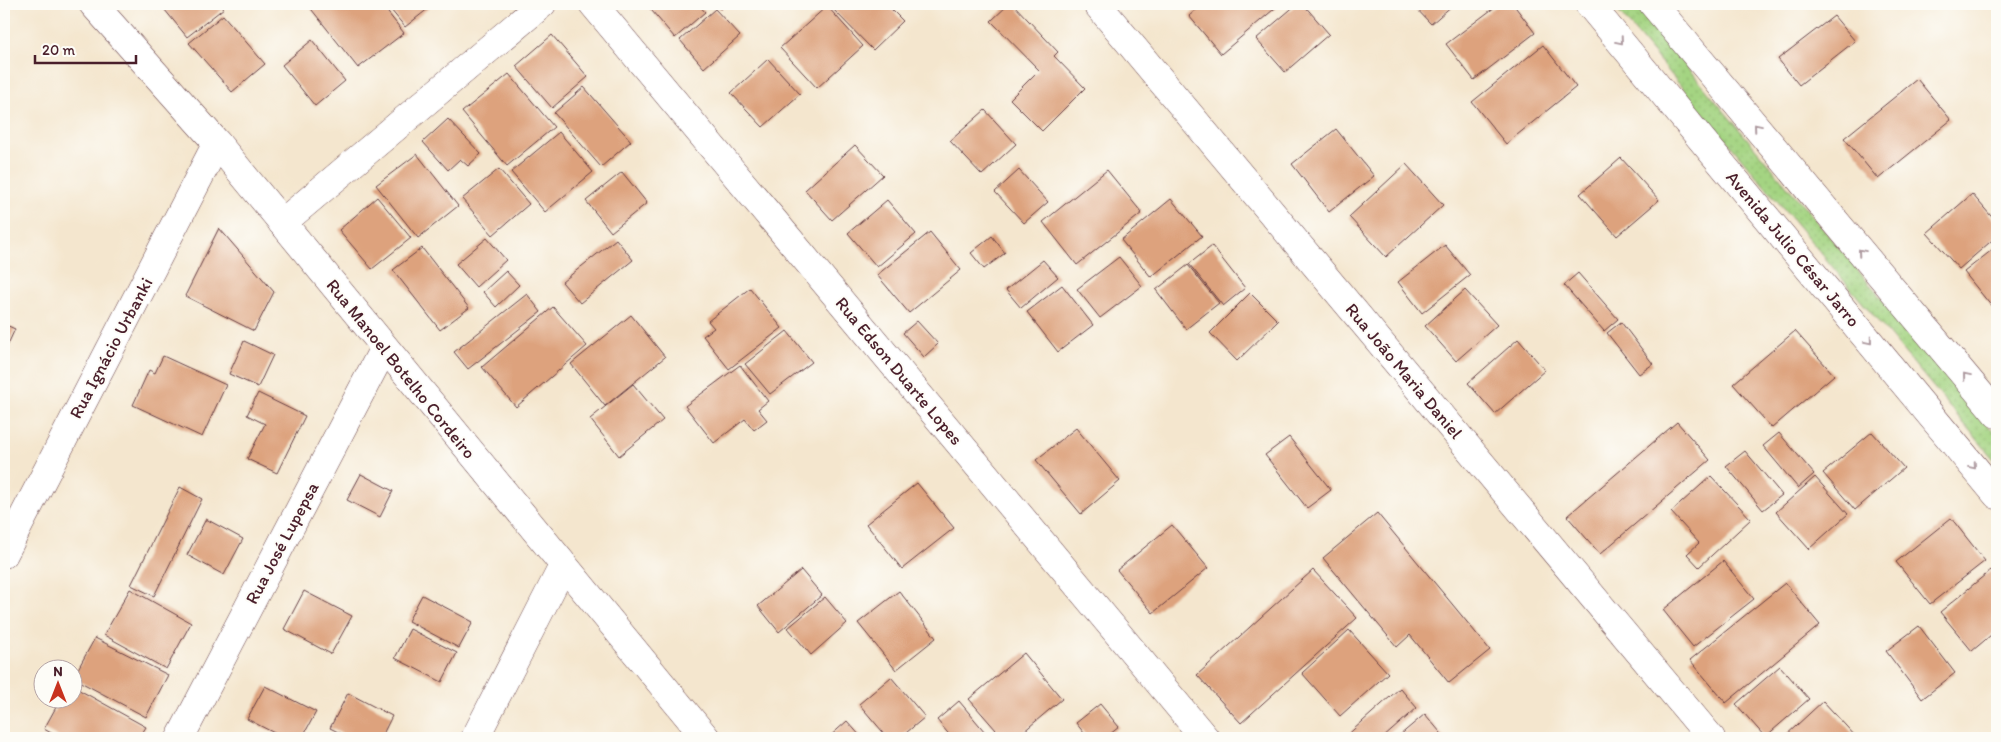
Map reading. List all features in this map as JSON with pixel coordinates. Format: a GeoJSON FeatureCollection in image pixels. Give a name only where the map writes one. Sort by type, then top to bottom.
{"type":"FeatureCollection","features":[{"type":"Feature","properties":{"kind":"street","name":"Rua Manoel Botelho Cordeiro"},"geometry":{"type":"LineString","coordinates":[[93,4],[217,143],[706,738]]}},
{"type":"Feature","properties":{"kind":"street"},"geometry":{"type":"LineString","coordinates":[[282,223],[542,4]]}},
{"type":"Feature","properties":{"kind":"street","name":"Rua Edson Duarte Lopes"},"geometry":{"type":"LineString","coordinates":[[593,4],[1205,738]]}},
{"type":"Feature","properties":{"kind":"street","name":"Rua João Maria Daniel"},"geometry":{"type":"LineString","coordinates":[[1097,4],[1711,738]]}},
{"type":"Feature","properties":{"kind":"street","name":"Avenida Julio César Jarro"},"geometry":{"type":"LineString","coordinates":[[1589,4],[1997,495]]}},
{"type":"Feature","properties":{"kind":"street"},"geometry":{"type":"LineString","coordinates":[[1653,4],[1997,414]]}},
{"type":"Feature","properties":{"kind":"street","name":"Rua Ignácio Urbanki"},"geometry":{"type":"LineString","coordinates":[[4,554],[217,143]]}},
{"type":"Feature","properties":{"kind":"street","name":"Rua José Lupepsa"},"geometry":{"type":"LineString","coordinates":[[180,738],[384,348]]}},
{"type":"Feature","properties":{"kind":"street"},"geometry":{"type":"LineString","coordinates":[[475,738],[564,566]]}},
{"type":"Feature","properties":{"kind":"green space"},"geometry":{"type":"Polygon","coordinates":[[[1612,4],[1634,4],[1997,436],[1997,463],[1612,4]]]}},
{"type":"Feature","properties":{"kind":"building"},"geometry":{"type":"Polygon","coordinates":[[[160,4],[220,4],[224,8],[187,37],[160,4]]]}},
{"type":"Feature","properties":{"kind":"building"},"geometry":{"type":"Polygon","coordinates":[[[309,4],[381,4],[404,33],[358,68],[309,4]]]}},
{"type":"Feature","properties":{"kind":"building"},"geometry":{"type":"Polygon","coordinates":[[[386,4],[434,4],[405,27],[386,4]]]}},
{"type":"Feature","properties":{"kind":"building"},"geometry":{"type":"Polygon","coordinates":[[[646,4],[698,4],[705,12],[675,38],[646,4]]]}},
{"type":"Feature","properties":{"kind":"building"},"geometry":{"type":"Polygon","coordinates":[[[716,4],[727,4],[720,9],[716,4]]]}},
{"type":"Feature","properties":{"kind":"building"},"geometry":{"type":"Polygon","coordinates":[[[828,4],[886,4],[903,21],[873,50],[828,4]]]}},
{"type":"Feature","properties":{"kind":"building"},"geometry":{"type":"Polygon","coordinates":[[[1009,4],[1013,4],[1058,52],[1054,56],[1085,88],[1042,131],[1010,99],[1039,70],[991,21],[1009,4]]]}},
{"type":"Feature","properties":{"kind":"building"},"geometry":{"type":"Polygon","coordinates":[[[1203,4],[1280,4],[1221,54],[1189,16],[1203,4]]]}},
{"type":"Feature","properties":{"kind":"building"},"geometry":{"type":"Polygon","coordinates":[[[1297,4],[1303,4],[1329,34],[1285,72],[1256,39],[1297,4]]]}},
{"type":"Feature","properties":{"kind":"building"},"geometry":{"type":"Polygon","coordinates":[[[1412,4],[1454,4],[1431,24],[1412,4]]]}},
{"type":"Feature","properties":{"kind":"building"},"geometry":{"type":"Polygon","coordinates":[[[1499,4],[1513,4],[1535,33],[1474,80],[1446,44],[1499,4]]]}},
{"type":"Feature","properties":{"kind":"building"},"geometry":{"type":"Polygon","coordinates":[[[827,6],[863,46],[817,88],[780,48],[827,6]]]}},
{"type":"Feature","properties":{"kind":"building"},"geometry":{"type":"Polygon","coordinates":[[[715,9],[740,36],[704,68],[680,40],[715,9]]]}},
{"type":"Feature","properties":{"kind":"building"},"geometry":{"type":"Polygon","coordinates":[[[223,15],[265,64],[232,92],[189,43],[223,15]]]}},
{"type":"Feature","properties":{"kind":"building"},"geometry":{"type":"Polygon","coordinates":[[[1834,16],[1855,41],[1799,85],[1778,59],[1834,16]]]}},
{"type":"Feature","properties":{"kind":"building"},"geometry":{"type":"Polygon","coordinates":[[[552,35],[588,77],[552,108],[516,66],[552,35]]]}},
{"type":"Feature","properties":{"kind":"building"},"geometry":{"type":"Polygon","coordinates":[[[312,40],[345,81],[315,106],[282,65],[312,40]]]}},
{"type":"Feature","properties":{"kind":"building"},"geometry":{"type":"Polygon","coordinates":[[[1543,45],[1576,87],[1506,144],[1472,102],[1543,45]]]}},
{"type":"Feature","properties":{"kind":"building"},"geometry":{"type":"Polygon","coordinates":[[[768,59],[800,94],[763,127],[731,93],[768,59]]]}},
{"type":"Feature","properties":{"kind":"building"},"geometry":{"type":"Polygon","coordinates":[[[509,74],[554,127],[507,166],[462,112],[509,74]]]}},
{"type":"Feature","properties":{"kind":"building"},"geometry":{"type":"Polygon","coordinates":[[[1917,79],[1951,120],[1878,179],[1844,138],[1917,79]]]}},
{"type":"Feature","properties":{"kind":"building"},"geometry":{"type":"Polygon","coordinates":[[[584,87],[631,141],[601,167],[554,113],[584,87]]]}},
{"type":"Feature","properties":{"kind":"building"},"geometry":{"type":"Polygon","coordinates":[[[985,110],[1016,144],[982,175],[950,141],[985,110]]]}},
{"type":"Feature","properties":{"kind":"building"},"geometry":{"type":"Polygon","coordinates":[[[448,119],[481,154],[468,166],[460,159],[448,170],[423,142],[448,119]]]}},
{"type":"Feature","properties":{"kind":"building"},"geometry":{"type":"Polygon","coordinates":[[[1336,129],[1374,176],[1329,212],[1292,164],[1336,129]]]}},
{"type":"Feature","properties":{"kind":"building"},"geometry":{"type":"Polygon","coordinates":[[[559,132],[593,172],[545,212],[511,172],[559,132]]]}},
{"type":"Feature","properties":{"kind":"building"},"geometry":{"type":"Polygon","coordinates":[[[855,145],[883,175],[832,220],[805,190],[855,145]]]}},
{"type":"Feature","properties":{"kind":"building"},"geometry":{"type":"Polygon","coordinates":[[[417,154],[458,206],[418,238],[376,185],[417,154]]]}},
{"type":"Feature","properties":{"kind":"building"},"geometry":{"type":"Polygon","coordinates":[[[1621,158],[1659,200],[1617,236],[1580,194],[1621,158]]]}},
{"type":"Feature","properties":{"kind":"building"},"geometry":{"type":"Polygon","coordinates":[[[1406,164],[1443,205],[1386,257],[1349,217],[1406,164]]]}},
{"type":"Feature","properties":{"kind":"building"},"geometry":{"type":"Polygon","coordinates":[[[499,169],[529,204],[493,235],[462,199],[499,169]]]}},
{"type":"Feature","properties":{"kind":"building"},"geometry":{"type":"Polygon","coordinates":[[[1019,170],[1048,202],[1024,223],[995,192],[1019,170]]]}},
{"type":"Feature","properties":{"kind":"building"},"geometry":{"type":"Polygon","coordinates":[[[1107,170],[1142,213],[1077,265],[1043,222],[1107,170]]]}},
{"type":"Feature","properties":{"kind":"building"},"geometry":{"type":"Polygon","coordinates":[[[622,172],[647,203],[611,232],[586,201],[622,172]]]}},
{"type":"Feature","properties":{"kind":"building"},"geometry":{"type":"Polygon","coordinates":[[[1972,194],[1997,223],[1997,236],[1959,269],[1927,233],[1972,194]]]}},
{"type":"Feature","properties":{"kind":"building"},"geometry":{"type":"Polygon","coordinates":[[[377,197],[411,238],[372,269],[339,230],[377,197]]]}},
{"type":"Feature","properties":{"kind":"building"},"geometry":{"type":"Polygon","coordinates":[[[1171,199],[1202,236],[1151,277],[1121,240],[1171,199]]]}},
{"type":"Feature","properties":{"kind":"building"},"geometry":{"type":"Polygon","coordinates":[[[887,200],[916,234],[877,267],[848,233],[887,200]]]}},
{"type":"Feature","properties":{"kind":"building"},"geometry":{"type":"Polygon","coordinates":[[[219,228],[274,292],[254,331],[185,296],[219,228]]]}},
{"type":"Feature","properties":{"kind":"building"},"geometry":{"type":"Polygon","coordinates":[[[930,232],[961,270],[909,313],[877,275],[930,232]]]}},
{"type":"Feature","properties":{"kind":"building"},"geometry":{"type":"Polygon","coordinates":[[[992,236],[1005,253],[984,269],[971,253],[992,236]]]}},
{"type":"Feature","properties":{"kind":"building"},"geometry":{"type":"Polygon","coordinates":[[[487,238],[506,260],[476,287],[456,264],[487,238]]]}},
{"type":"Feature","properties":{"kind":"building"},"geometry":{"type":"Polygon","coordinates":[[[616,239],[633,260],[580,303],[562,282],[616,239]]]}},
{"type":"Feature","properties":{"kind":"building"},"geometry":{"type":"Polygon","coordinates":[[[1445,245],[1470,275],[1422,313],[1398,282],[1445,245]]]}},
{"type":"Feature","properties":{"kind":"building"},"geometry":{"type":"Polygon","coordinates":[[[1212,246],[1245,288],[1223,306],[1189,264],[1212,246]]]}},
{"type":"Feature","properties":{"kind":"building"},"geometry":{"type":"Polygon","coordinates":[[[1997,246],[1997,313],[1964,272],[1997,246]]]}},
{"type":"Feature","properties":{"kind":"building"},"geometry":{"type":"Polygon","coordinates":[[[422,248],[469,308],[440,330],[393,270],[422,248]]]}},
{"type":"Feature","properties":{"kind":"building"},"geometry":{"type":"Polygon","coordinates":[[[1119,257],[1142,286],[1100,318],[1077,289],[1119,257]]]}},
{"type":"Feature","properties":{"kind":"building"},"geometry":{"type":"Polygon","coordinates":[[[1043,260],[1058,277],[1021,308],[1006,290],[1043,260]]]}},
{"type":"Feature","properties":{"kind":"building"},"geometry":{"type":"Polygon","coordinates":[[[1188,265],[1219,303],[1186,329],[1156,290],[1188,265]]]}},
{"type":"Feature","properties":{"kind":"building"},"geometry":{"type":"Polygon","coordinates":[[[506,271],[519,285],[496,307],[483,292],[506,271]]]}},
{"type":"Feature","properties":{"kind":"building"},"geometry":{"type":"Polygon","coordinates":[[[1578,273],[1618,319],[1604,331],[1564,285],[1578,273]]]}},
{"type":"Feature","properties":{"kind":"building"},"geometry":{"type":"Polygon","coordinates":[[[1062,285],[1093,325],[1058,352],[1027,312],[1062,285]]]}},
{"type":"Feature","properties":{"kind":"building"},"geometry":{"type":"Polygon","coordinates":[[[750,288],[782,328],[729,369],[703,336],[714,328],[708,321],[750,288]]]}},
{"type":"Feature","properties":{"kind":"building"},"geometry":{"type":"Polygon","coordinates":[[[1465,290],[1497,325],[1456,361],[1425,326],[1465,290]]]}},
{"type":"Feature","properties":{"kind":"building"},"geometry":{"type":"Polygon","coordinates":[[[1250,293],[1278,321],[1237,361],[1210,333],[1250,293]]]}},
{"type":"Feature","properties":{"kind":"building"},"geometry":{"type":"Polygon","coordinates":[[[527,294],[541,312],[468,369],[454,352],[527,294]]]}},
{"type":"Feature","properties":{"kind":"building"},"geometry":{"type":"Polygon","coordinates":[[[553,307],[587,346],[516,407],[482,367],[553,307]]]}},
{"type":"Feature","properties":{"kind":"building"},"geometry":{"type":"Polygon","coordinates":[[[631,315],[665,357],[605,406],[571,364],[631,315]]]}},
{"type":"Feature","properties":{"kind":"building"},"geometry":{"type":"Polygon","coordinates":[[[917,321],[938,344],[924,357],[903,333],[917,321]]]}},
{"type":"Feature","properties":{"kind":"building"},"geometry":{"type":"Polygon","coordinates":[[[1621,322],[1653,364],[1639,374],[1607,333],[1621,322]]]}},
{"type":"Feature","properties":{"kind":"building"},"geometry":{"type":"Polygon","coordinates":[[[4,324],[15,329],[4,353],[4,324]]]}},
{"type":"Feature","properties":{"kind":"building"},"geometry":{"type":"Polygon","coordinates":[[[787,331],[812,362],[770,394],[745,364],[787,331]]]}},
{"type":"Feature","properties":{"kind":"building"},"geometry":{"type":"Polygon","coordinates":[[[1795,331],[1834,375],[1772,428],[1733,384],[1795,331]]]}},
{"type":"Feature","properties":{"kind":"building"},"geometry":{"type":"Polygon","coordinates":[[[1518,339],[1545,370],[1495,414],[1468,383],[1518,339]]]}},
{"type":"Feature","properties":{"kind":"building"},"geometry":{"type":"Polygon","coordinates":[[[244,341],[273,355],[258,387],[229,374],[244,341]]]}},
{"type":"Feature","properties":{"kind":"building"},"geometry":{"type":"Polygon","coordinates":[[[163,356],[226,385],[202,437],[133,405],[149,370],[155,373],[163,356]]]}},
{"type":"Feature","properties":{"kind":"building"},"geometry":{"type":"Polygon","coordinates":[[[740,365],[768,401],[758,409],[767,420],[754,430],[745,419],[714,443],[685,406],[740,365]]]}},
{"type":"Feature","properties":{"kind":"building"},"geometry":{"type":"Polygon","coordinates":[[[633,384],[663,420],[619,456],[590,419],[633,384]]]}},
{"type":"Feature","properties":{"kind":"building"},"geometry":{"type":"Polygon","coordinates":[[[258,393],[305,416],[277,473],[247,459],[265,424],[247,415],[258,393]]]}},
{"type":"Feature","properties":{"kind":"building"},"geometry":{"type":"Polygon","coordinates":[[[1677,422],[1710,460],[1600,554],[1567,516],[1677,422]]]}},
{"type":"Feature","properties":{"kind":"building"},"geometry":{"type":"Polygon","coordinates":[[[1076,428],[1120,481],[1081,514],[1036,460],[1076,428]]]}},
{"type":"Feature","properties":{"kind":"building"},"geometry":{"type":"Polygon","coordinates":[[[1872,432],[1904,468],[1855,510],[1823,473],[1872,432]]]}},
{"type":"Feature","properties":{"kind":"building"},"geometry":{"type":"Polygon","coordinates":[[[1779,433],[1814,474],[1798,488],[1763,446],[1779,433]]]}},
{"type":"Feature","properties":{"kind":"building"},"geometry":{"type":"Polygon","coordinates":[[[1289,437],[1331,490],[1307,508],[1265,455],[1289,437]]]}},
{"type":"Feature","properties":{"kind":"building"},"geometry":{"type":"Polygon","coordinates":[[[1745,451],[1782,495],[1763,510],[1726,466],[1745,451]]]}},
{"type":"Feature","properties":{"kind":"building"},"geometry":{"type":"Polygon","coordinates":[[[361,474],[393,491],[380,517],[347,500],[361,474]]]}},
{"type":"Feature","properties":{"kind":"building"},"geometry":{"type":"Polygon","coordinates":[[[1711,476],[1751,519],[1699,567],[1687,554],[1699,543],[1671,512],[1711,476]]]}},
{"type":"Feature","properties":{"kind":"building"},"geometry":{"type":"Polygon","coordinates":[[[1815,477],[1848,514],[1809,549],[1776,512],[1815,477]]]}},
{"type":"Feature","properties":{"kind":"building"},"geometry":{"type":"Polygon","coordinates":[[[917,483],[954,528],[902,569],[866,524],[917,483]]]}},
{"type":"Feature","properties":{"kind":"building"},"geometry":{"type":"Polygon","coordinates":[[[180,487],[202,499],[154,596],[131,585],[180,487]]]}},
{"type":"Feature","properties":{"kind":"building"},"geometry":{"type":"Polygon","coordinates":[[[1377,513],[1490,650],[1449,683],[1410,635],[1397,647],[1323,558],[1377,513]]]}},
{"type":"Feature","properties":{"kind":"building"},"geometry":{"type":"Polygon","coordinates":[[[1951,518],[1985,561],[1930,604],[1896,562],[1951,518]]]}},
{"type":"Feature","properties":{"kind":"building"},"geometry":{"type":"Polygon","coordinates":[[[206,519],[243,539],[224,575],[187,555],[206,519]]]}},
{"type":"Feature","properties":{"kind":"building"},"geometry":{"type":"Polygon","coordinates":[[[1172,525],[1208,568],[1153,613],[1117,570],[1172,525]]]}},
{"type":"Feature","properties":{"kind":"building"},"geometry":{"type":"Polygon","coordinates":[[[1723,561],[1754,599],[1693,647],[1663,610],[1723,561]]]}},
{"type":"Feature","properties":{"kind":"building"},"geometry":{"type":"Polygon","coordinates":[[[801,570],[822,595],[779,632],[758,606],[801,570]]]}},
{"type":"Feature","properties":{"kind":"building"},"geometry":{"type":"Polygon","coordinates":[[[1313,570],[1357,618],[1241,723],[1197,675],[1313,570]]]}},
{"type":"Feature","properties":{"kind":"building"},"geometry":{"type":"Polygon","coordinates":[[[1991,570],[1997,577],[1997,630],[1972,651],[1940,612],[1991,570]]]}},
{"type":"Feature","properties":{"kind":"building"},"geometry":{"type":"Polygon","coordinates":[[[1785,583],[1820,625],[1726,703],[1690,660],[1785,583]]]}},
{"type":"Feature","properties":{"kind":"building"},"geometry":{"type":"Polygon","coordinates":[[[130,589],[191,623],[166,669],[104,635],[130,589]]]}},
{"type":"Feature","properties":{"kind":"building"},"geometry":{"type":"Polygon","coordinates":[[[304,591],[352,616],[331,654],[284,629],[304,591]]]}},
{"type":"Feature","properties":{"kind":"building"},"geometry":{"type":"Polygon","coordinates":[[[899,591],[936,638],[896,670],[858,623],[899,591]]]}},
{"type":"Feature","properties":{"kind":"building"},"geometry":{"type":"Polygon","coordinates":[[[422,595],[473,622],[459,648],[408,621],[422,595]]]}},
{"type":"Feature","properties":{"kind":"building"},"geometry":{"type":"Polygon","coordinates":[[[825,597],[847,623],[811,655],[788,628],[825,597]]]}},
{"type":"Feature","properties":{"kind":"building"},"geometry":{"type":"Polygon","coordinates":[[[1919,626],[1955,673],[1922,699],[1886,651],[1919,626]]]}},
{"type":"Feature","properties":{"kind":"building"},"geometry":{"type":"Polygon","coordinates":[[[410,629],[457,653],[442,682],[395,658],[410,629]]]}},
{"type":"Feature","properties":{"kind":"building"},"geometry":{"type":"Polygon","coordinates":[[[1349,630],[1388,673],[1340,716],[1302,673],[1349,630]]]}},
{"type":"Feature","properties":{"kind":"building"},"geometry":{"type":"Polygon","coordinates":[[[95,638],[168,675],[146,717],[82,683],[82,662],[95,638]]]}},
{"type":"Feature","properties":{"kind":"building"},"geometry":{"type":"Polygon","coordinates":[[[1024,653],[1062,699],[1016,738],[1003,738],[969,699],[1024,653]]]}},
{"type":"Feature","properties":{"kind":"building"},"geometry":{"type":"Polygon","coordinates":[[[1780,666],[1809,699],[1765,737],[1736,704],[1780,666]]]}},
{"type":"Feature","properties":{"kind":"building"},"geometry":{"type":"Polygon","coordinates":[[[891,677],[925,717],[900,738],[888,738],[859,704],[891,677]]]}},
{"type":"Feature","properties":{"kind":"building"},"geometry":{"type":"Polygon","coordinates":[[[265,686],[316,712],[302,738],[284,738],[247,719],[265,686]]]}},
{"type":"Feature","properties":{"kind":"building"},"geometry":{"type":"Polygon","coordinates":[[[1400,688],[1417,708],[1383,738],[1344,738],[1400,688]]]}},
{"type":"Feature","properties":{"kind":"building"},"geometry":{"type":"Polygon","coordinates":[[[82,692],[146,727],[139,738],[60,738],[44,729],[54,710],[82,710],[82,692]]]}},
{"type":"Feature","properties":{"kind":"building"},"geometry":{"type":"Polygon","coordinates":[[[348,693],[392,716],[381,738],[350,738],[330,728],[348,693]]]}},
{"type":"Feature","properties":{"kind":"building"},"geometry":{"type":"Polygon","coordinates":[[[959,701],[990,738],[952,738],[937,720],[959,701]]]}},
{"type":"Feature","properties":{"kind":"building"},"geometry":{"type":"Polygon","coordinates":[[[1823,701],[1857,738],[1783,738],[1823,701]]]}},
{"type":"Feature","properties":{"kind":"building"},"geometry":{"type":"Polygon","coordinates":[[[1100,704],[1119,727],[1105,738],[1088,738],[1076,723],[1100,704]]]}},
{"type":"Feature","properties":{"kind":"building"},"geometry":{"type":"Polygon","coordinates":[[[1425,714],[1445,738],[1401,738],[1399,736],[1425,714]]]}},
{"type":"Feature","properties":{"kind":"building"},"geometry":{"type":"Polygon","coordinates":[[[847,721],[862,738],[828,738],[847,721]]]}}]}
